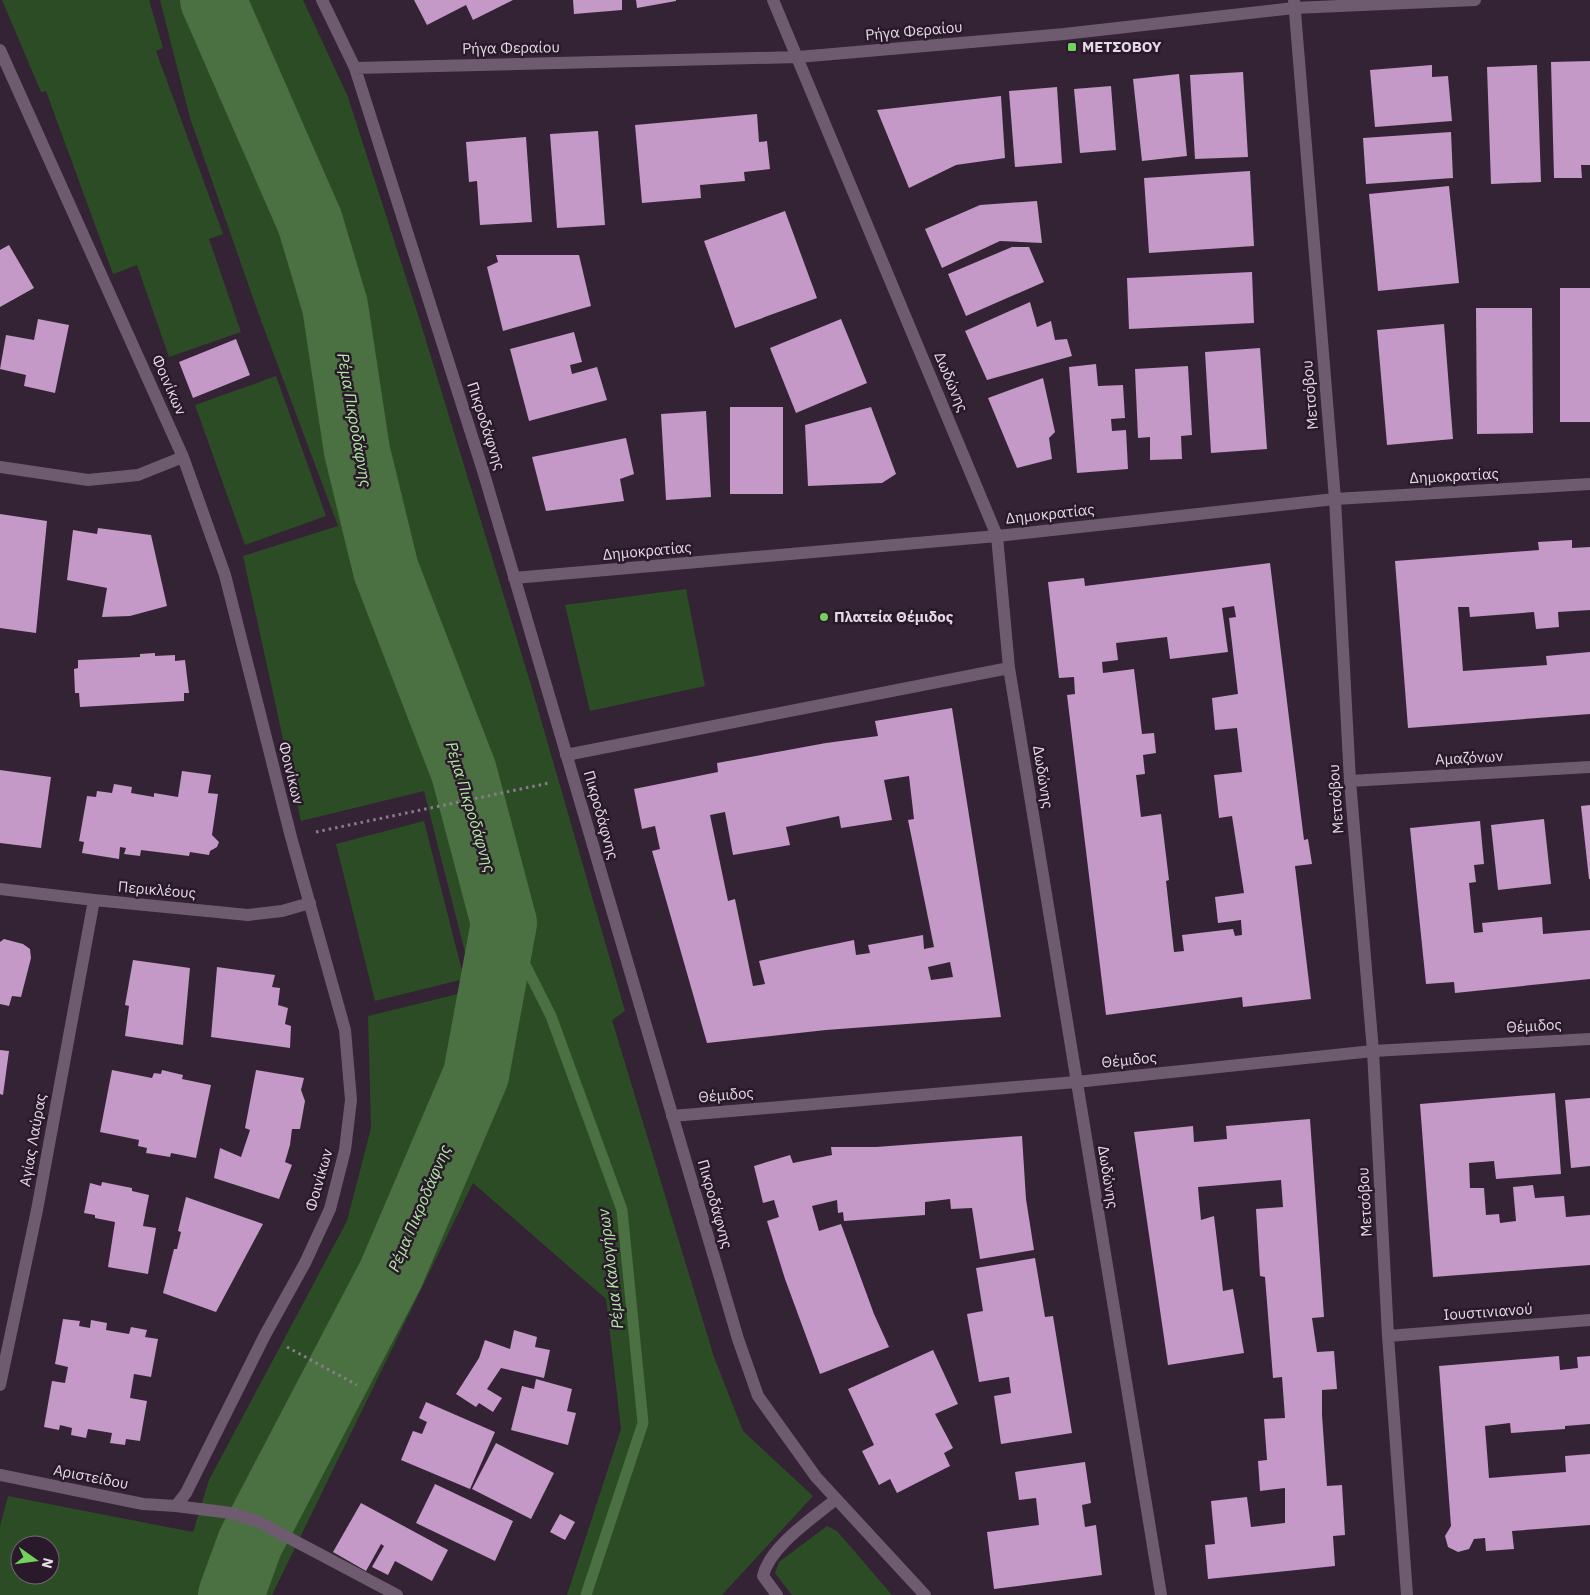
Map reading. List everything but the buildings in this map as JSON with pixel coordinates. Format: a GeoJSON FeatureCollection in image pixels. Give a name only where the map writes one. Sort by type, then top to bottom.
{"type":"FeatureCollection","features":[{"type":"Feature","properties":{"kind":"street","name":"Πικροδάφνης"},"geometry":{"type":"LineString","coordinates":[[322,0],[355,68],[484,474],[738,1340],[758,1396],[816,1478],[925,1595]]}},
{"type":"Feature","properties":{"kind":"street","name":"Δωδώνης"},"geometry":{"type":"LineString","coordinates":[[773,0],[997,536],[1009,668],[1161,1595]]}},
{"type":"Feature","properties":{"kind":"street","name":"Ρήγα Φεραίου"},"geometry":{"type":"LineString","coordinates":[[355,68],[798,57],[1064,34],[1294,4],[1475,0]]}},
{"type":"Feature","properties":{"kind":"street","name":"Μετσόβου"},"geometry":{"type":"LineString","coordinates":[[1294,4],[1336,499],[1350,781],[1373,1051],[1388,1336],[1407,1595]]}},
{"type":"Feature","properties":{"kind":"street","name":"Φοινίκων"},"geometry":{"type":"LineString","coordinates":[[0,50],[183,458],[225,576],[291,838],[345,1030],[351,1100],[345,1150],[330,1209],[305,1263],[265,1335],[186,1493],[176,1506]]}},
{"type":"Feature","properties":{"kind":"street"},"geometry":{"type":"LineString","coordinates":[[0,467],[88,480],[138,475],[183,458]]}},
{"type":"Feature","properties":{"kind":"street","name":"Δημοκρατίας"},"geometry":{"type":"LineString","coordinates":[[514,578],[997,536],[1336,499],[1590,484]]}},
{"type":"Feature","properties":{"kind":"street"},"geometry":{"type":"LineString","coordinates":[[566,755],[1009,668]]}},
{"type":"Feature","properties":{"kind":"street","name":"Αμαζόνων"},"geometry":{"type":"LineString","coordinates":[[1350,781],[1590,767]]}},
{"type":"Feature","properties":{"kind":"street","name":"Περικλέους"},"geometry":{"type":"LineString","coordinates":[[0,889],[248,915],[282,910],[310,903]]}},
{"type":"Feature","properties":{"kind":"street","name":"Αγίας Λαύρας"},"geometry":{"type":"LineString","coordinates":[[0,1385],[37,1210],[94,900]]}},
{"type":"Feature","properties":{"kind":"street","name":"Θέμιδος"},"geometry":{"type":"LineString","coordinates":[[672,1116],[1076,1082],[1373,1051],[1590,1039]]}},
{"type":"Feature","properties":{"kind":"street","name":"Ιουστινιανού"},"geometry":{"type":"LineString","coordinates":[[1388,1336],[1590,1320]]}},
{"type":"Feature","properties":{"kind":"street","name":"Αριστείδου"},"geometry":{"type":"LineString","coordinates":[[0,1475],[143,1504],[176,1506],[231,1514],[257,1521],[280,1535],[396,1595]]}},
{"type":"Feature","properties":{"kind":"street"},"geometry":{"type":"LineString","coordinates":[[778,1595],[763,1576],[766,1563],[780,1547],[836,1499]]}},
{"type":"Feature","properties":{"kind":"path"},"geometry":{"type":"LineString","coordinates":[[291,838],[528,788]]}},
{"type":"Feature","properties":{"kind":"path"},"geometry":{"type":"LineString","coordinates":[[306,1358],[357,1385]]}},
{"type":"Feature","properties":{"kind":"green space"},"geometry":{"type":"Polygon","coordinates":[[[2,0],[149,0],[163,48],[156,51],[223,234],[209,239],[241,332],[169,357],[137,265],[113,274],[46,91],[41,92],[2,0]]]}},
{"type":"Feature","properties":{"kind":"green space"},"geometry":{"type":"Polygon","coordinates":[[[160,0],[303,0],[348,97],[420,321],[531,685],[625,1011],[612,1020],[714,1357],[743,1431],[813,1496],[722,1595],[567,1595],[621,1429],[606,1299],[473,1183],[272,1595],[0,1595],[0,1526],[8,1496],[193,1532],[209,1480],[347,1221],[371,1128],[368,1016],[466,992],[471,976],[424,791],[301,821],[243,556],[338,526],[259,315],[190,118],[160,0]]]}},
{"type":"Feature","properties":{"kind":"green space"},"geometry":{"type":"Polygon","coordinates":[[[276,376],[326,516],[245,545],[195,405],[276,376]]]}},
{"type":"Feature","properties":{"kind":"green space"},"geometry":{"type":"Polygon","coordinates":[[[686,589],[705,686],[590,711],[565,605],[686,589]]]}},
{"type":"Feature","properties":{"kind":"green space"},"geometry":{"type":"Polygon","coordinates":[[[424,821],[464,979],[375,1001],[336,844],[424,821]]]}},
{"type":"Feature","properties":{"kind":"green space"},"geometry":{"type":"Polygon","coordinates":[[[827,1526],[837,1531],[892,1595],[792,1595],[775,1573],[779,1562],[827,1526]]]}},
{"type":"Feature","properties":{"kind":"waterway","name":"Ρέμα Πικροδάφνης"},"geometry":{"type":"LineString","coordinates":[[213,0],[310,222],[335,306],[357,451],[386,570],[464,772],[504,923],[476,1075],[391,1274],[250,1543],[231,1595]]}},
{"type":"Feature","properties":{"kind":"waterway","name":"Ρέμα Καλογήρων"},"geometry":{"type":"LineString","coordinates":[[504,923],[551,1016],[622,1210],[643,1423],[586,1595]]}},
{"type":"Feature","properties":{"kind":"place","name":"ΜΕΤΣΟΒΟΥ"},"geometry":{"type":"Point","coordinates":[1072,47]}},
{"type":"Feature","properties":{"kind":"place","name":"Πλατεία Θέμιδος"},"geometry":{"type":"Point","coordinates":[824,617]}}]}
